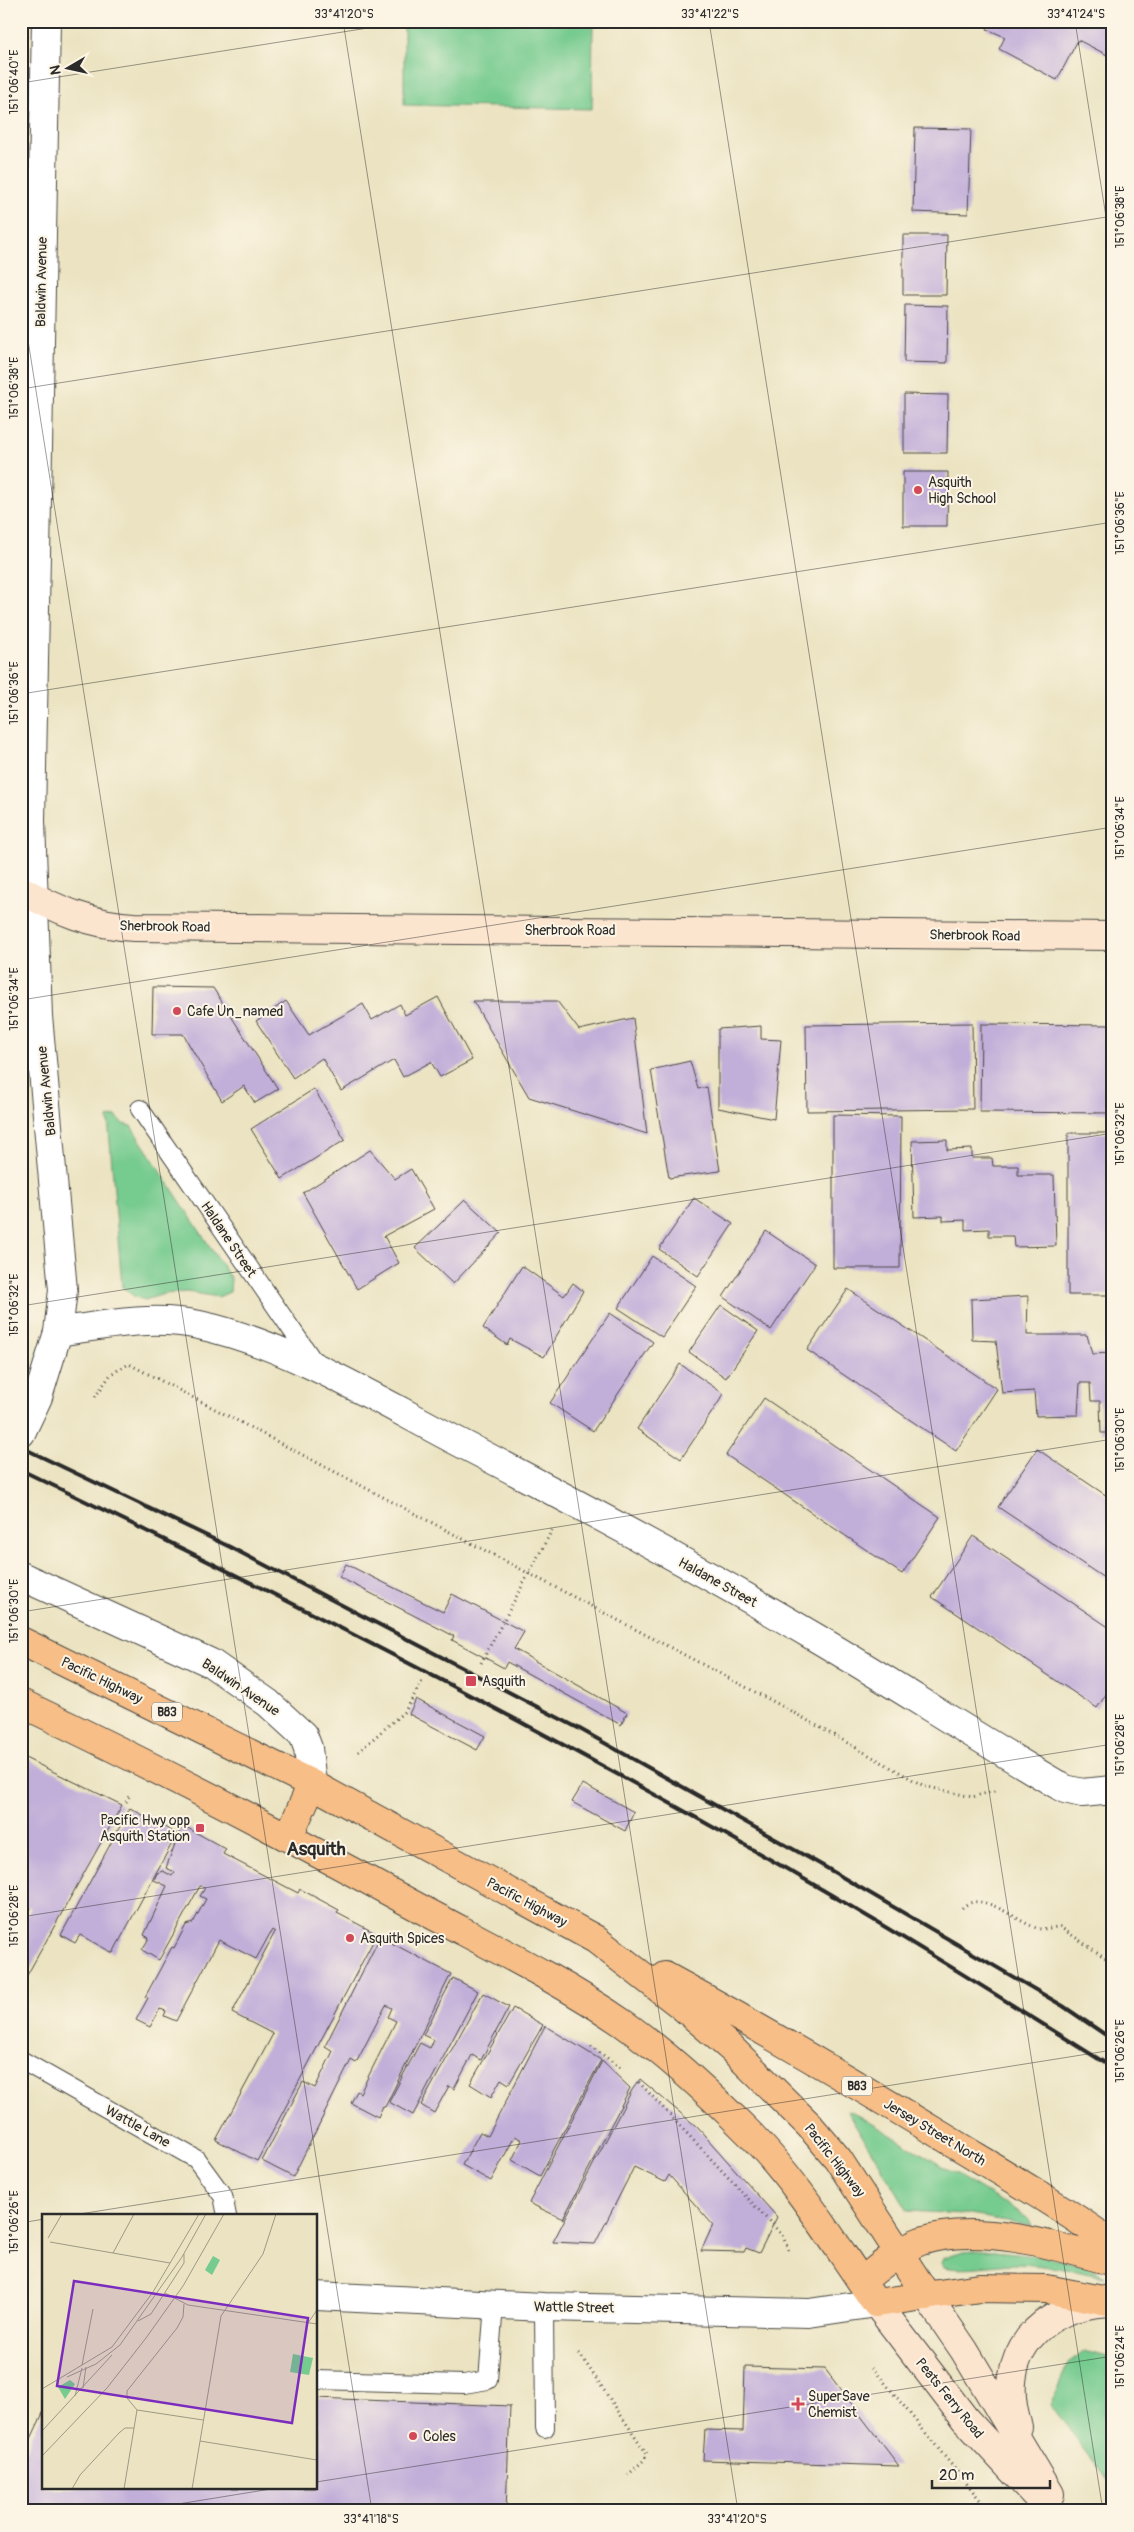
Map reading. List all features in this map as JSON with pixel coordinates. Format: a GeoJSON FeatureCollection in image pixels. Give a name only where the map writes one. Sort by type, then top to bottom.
{"type":"FeatureCollection","features":[{"type":"Feature","properties":{"kind":"main road","name":"Sherbrook Road"},"geometry":{"type":"LineString","coordinates":[[27,893],[60,910],[88,920],[134,927],[1113,936]]}},
{"type":"Feature","properties":{"kind":"main road","name":"Pacific Highway"},"geometry":{"type":"LineString","coordinates":[[21,1642],[312,1784],[595,1939],[683,2007],[770,2084],[838,2159],[927,2296]]}},
{"type":"Feature","properties":{"kind":"main road"},"geometry":{"type":"LineString","coordinates":[[21,1703],[289,1836],[569,1989],[625,2025],[667,2058],[750,2134],[788,2178],[825,2226],[868,2292]]}},
{"type":"Feature","properties":{"kind":"main road"},"geometry":{"type":"LineString","coordinates":[[289,1836],[312,1784]]}},
{"type":"Feature","properties":{"kind":"main road","name":"Jersey Street North"},"geometry":{"type":"LineString","coordinates":[[595,1939],[747,2021],[1036,2192],[1113,2244]]}},
{"type":"Feature","properties":{"kind":"main road"},"geometry":{"type":"LineString","coordinates":[[868,2292],[899,2253],[921,2241],[947,2237],[991,2236],[1030,2240],[1113,2262]]}},
{"type":"Feature","properties":{"kind":"main road"},"geometry":{"type":"LineString","coordinates":[[868,2292],[927,2296],[980,2288],[1023,2288],[1046,2289],[1113,2302]]}},
{"type":"Feature","properties":{"kind":"main road","name":"Peats Ferry Road"},"geometry":{"type":"LineString","coordinates":[[868,2292],[965,2419],[1050,2511]]}},
{"type":"Feature","properties":{"kind":"main road"},"geometry":{"type":"LineString","coordinates":[[927,2296],[964,2350],[1060,2511]]}},
{"type":"Feature","properties":{"kind":"main road"},"geometry":{"type":"LineString","coordinates":[[1033,2465],[1014,2415],[1011,2389],[1016,2360],[1023,2343],[1039,2326],[1052,2318],[1088,2304],[1113,2302]]}},
{"type":"Feature","properties":{"kind":"street","name":"Baldwin Avenue"},"geometry":{"type":"LineString","coordinates":[[21,1433],[46,1375],[58,1332],[63,1290],[61,1248],[27,893],[31,811],[46,21]]}},
{"type":"Feature","properties":{"kind":"street","name":"Haldane Street"},"geometry":{"type":"LineString","coordinates":[[58,1332],[122,1322],[158,1320],[196,1324],[236,1334],[319,1369],[569,1499],[809,1633],[1065,1789],[1082,1793],[1113,1790]]}},
{"type":"Feature","properties":{"kind":"street","name":"Baldwin Avenue"},"geometry":{"type":"LineString","coordinates":[[21,1576],[211,1663],[268,1702],[294,1724],[303,1735],[308,1748],[312,1784]]}},
{"type":"Feature","properties":{"kind":"street","name":"Wattle Street"},"geometry":{"type":"LineString","coordinates":[[318,2296],[544,2307],[808,2313],[831,2308],[868,2292]]}},
{"type":"Feature","properties":{"kind":"lane","name":"Haldane Street"},"geometry":{"type":"LineString","coordinates":[[140,1109],[319,1369]]}},
{"type":"Feature","properties":{"kind":"lane","name":"Wattle Lane"},"geometry":{"type":"LineString","coordinates":[[21,2060],[196,2158],[223,2196],[227,2214]]}},
{"type":"Feature","properties":{"kind":"lane"},"geometry":{"type":"LineString","coordinates":[[318,2380],[464,2384],[488,2380],[494,2304]]}},
{"type":"Feature","properties":{"kind":"lane"},"geometry":{"type":"LineString","coordinates":[[544,2307],[545,2428]]}},
{"type":"Feature","properties":{"kind":"path"},"geometry":{"type":"LineString","coordinates":[[95,1396],[112,1374],[129,1364],[780,1704],[924,1786],[972,1797],[998,1790]]}},
{"type":"Feature","properties":{"kind":"path"},"geometry":{"type":"LineString","coordinates":[[481,1663],[569,1499]]}},
{"type":"Feature","properties":{"kind":"path"},"geometry":{"type":"LineString","coordinates":[[358,1752],[405,1711],[423,1680]]}},
{"type":"Feature","properties":{"kind":"path"},"geometry":{"type":"LineString","coordinates":[[126,1802],[130,1794]]}},
{"type":"Feature","properties":{"kind":"path"},"geometry":{"type":"LineString","coordinates":[[962,1908],[972,1902],[989,1904],[1040,1928],[1060,1926],[1113,1963]]}},
{"type":"Feature","properties":{"kind":"path"},"geometry":{"type":"LineString","coordinates":[[589,2045],[628,2073]]}},
{"type":"Feature","properties":{"kind":"path"},"geometry":{"type":"LineString","coordinates":[[636,2078],[782,2235],[790,2253]]}},
{"type":"Feature","properties":{"kind":"path"},"geometry":{"type":"LineString","coordinates":[[579,2353],[646,2454],[644,2460],[628,2475]]}},
{"type":"Feature","properties":{"kind":"path"},"geometry":{"type":"LineString","coordinates":[[872,2367],[989,2511]]}},
{"type":"Feature","properties":{"kind":"green space"},"geometry":{"type":"Polygon","coordinates":[[[404,21],[593,21],[592,109],[404,105],[404,21]]]}},
{"type":"Feature","properties":{"kind":"green space"},"geometry":{"type":"Polygon","coordinates":[[[116,1116],[123,1124],[131,1126],[231,1279],[230,1292],[218,1297],[187,1292],[164,1294],[145,1300],[135,1297],[122,1287],[108,1118],[116,1116]]]}},
{"type":"Feature","properties":{"kind":"green space"},"geometry":{"type":"Polygon","coordinates":[[[847,2111],[853,2112],[1028,2218],[1032,2225],[964,2214],[908,2211],[847,2111]]]}},
{"type":"Feature","properties":{"kind":"green space"},"geometry":{"type":"Polygon","coordinates":[[[983,2250],[1030,2254],[1062,2260],[1077,2264],[1105,2277],[1039,2266],[1008,2264],[961,2268],[943,2266],[941,2262],[943,2258],[964,2252],[983,2250]]]}},
{"type":"Feature","properties":{"kind":"green space"},"geometry":{"type":"Polygon","coordinates":[[[1083,2351],[1113,2358],[1113,2487],[1050,2404],[1067,2366],[1083,2351]]]}},
{"type":"Feature","properties":{"kind":"building"},"geometry":{"type":"Polygon","coordinates":[[[991,21],[1113,21],[1113,58],[1078,40],[1057,80],[999,49],[1005,37],[987,29],[991,21]]]}},
{"type":"Feature","properties":{"kind":"building"},"geometry":{"type":"Polygon","coordinates":[[[915,128],[971,129],[968,214],[913,212],[915,128]]]}},
{"type":"Feature","properties":{"kind":"building"},"geometry":{"type":"Polygon","coordinates":[[[903,235],[947,235],[946,295],[903,295],[903,235]]]}},
{"type":"Feature","properties":{"kind":"building"},"geometry":{"type":"Polygon","coordinates":[[[905,305],[948,306],[947,363],[904,362],[905,305]]]}},
{"type":"Feature","properties":{"kind":"building"},"geometry":{"type":"Polygon","coordinates":[[[904,394],[948,395],[947,453],[904,453],[904,394]]]}},
{"type":"Feature","properties":{"kind":"building"},"geometry":{"type":"Polygon","coordinates":[[[903,472],[948,472],[947,526],[903,526],[903,472]]]}},
{"type":"Feature","properties":{"kind":"building"},"geometry":{"type":"Polygon","coordinates":[[[153,987],[213,988],[278,1089],[255,1103],[244,1086],[222,1101],[183,1034],[152,1034],[153,987]]]}},
{"type":"Feature","properties":{"kind":"building"},"geometry":{"type":"Polygon","coordinates":[[[438,997],[472,1060],[440,1077],[431,1062],[403,1077],[394,1060],[341,1091],[322,1058],[293,1078],[256,1021],[286,1001],[309,1035],[363,1004],[372,1020],[400,1004],[405,1015],[438,997]]]}},
{"type":"Feature","properties":{"kind":"building"},"geometry":{"type":"Polygon","coordinates":[[[473,1001],[557,1001],[579,1030],[633,1018],[647,1134],[529,1097],[473,1001]]]}},
{"type":"Feature","properties":{"kind":"building"},"geometry":{"type":"Polygon","coordinates":[[[972,1023],[973,1109],[807,1111],[806,1025],[972,1023]]]}},
{"type":"Feature","properties":{"kind":"building"},"geometry":{"type":"Polygon","coordinates":[[[981,1024],[1113,1025],[1113,1113],[980,1112],[981,1024]]]}},
{"type":"Feature","properties":{"kind":"building"},"geometry":{"type":"Polygon","coordinates":[[[761,1026],[761,1039],[781,1040],[774,1119],[718,1108],[718,1029],[761,1026]]]}},
{"type":"Feature","properties":{"kind":"building"},"geometry":{"type":"Polygon","coordinates":[[[690,1061],[698,1089],[707,1087],[720,1171],[669,1178],[651,1070],[690,1061]]]}},
{"type":"Feature","properties":{"kind":"building"},"geometry":{"type":"Polygon","coordinates":[[[314,1089],[345,1140],[282,1179],[251,1129],[314,1089]]]}},
{"type":"Feature","properties":{"kind":"building"},"geometry":{"type":"Polygon","coordinates":[[[833,1115],[901,1116],[900,1268],[833,1268],[833,1115]]]}},
{"type":"Feature","properties":{"kind":"building"},"geometry":{"type":"Polygon","coordinates":[[[1068,1133],[1113,1133],[1113,1295],[1068,1295],[1068,1133]]]}},
{"type":"Feature","properties":{"kind":"building"},"geometry":{"type":"Polygon","coordinates":[[[947,1140],[947,1150],[972,1149],[972,1158],[992,1158],[993,1166],[1018,1166],[1018,1175],[1054,1175],[1056,1246],[1014,1247],[1013,1236],[989,1236],[989,1229],[965,1230],[965,1220],[943,1221],[943,1216],[914,1217],[912,1141],[947,1140]]]}},
{"type":"Feature","properties":{"kind":"building"},"geometry":{"type":"Polygon","coordinates":[[[370,1150],[395,1179],[411,1169],[434,1209],[384,1236],[399,1263],[357,1289],[303,1193],[370,1150]]]}},
{"type":"Feature","properties":{"kind":"building"},"geometry":{"type":"Polygon","coordinates":[[[694,1198],[733,1224],[698,1276],[659,1249],[694,1198]]]}},
{"type":"Feature","properties":{"kind":"building"},"geometry":{"type":"Polygon","coordinates":[[[465,1200],[501,1233],[453,1284],[415,1248],[465,1200]]]}},
{"type":"Feature","properties":{"kind":"building"},"geometry":{"type":"Polygon","coordinates":[[[766,1231],[815,1264],[771,1330],[723,1297],[766,1231]]]}},
{"type":"Feature","properties":{"kind":"building"},"geometry":{"type":"Polygon","coordinates":[[[652,1256],[696,1286],[662,1337],[618,1308],[652,1256]]]}},
{"type":"Feature","properties":{"kind":"building"},"geometry":{"type":"Polygon","coordinates":[[[522,1266],[564,1296],[573,1283],[583,1291],[544,1357],[510,1339],[507,1345],[483,1328],[522,1266]]]}},
{"type":"Feature","properties":{"kind":"building"},"geometry":{"type":"Polygon","coordinates":[[[848,1289],[997,1389],[956,1451],[807,1350],[848,1289]]]}},
{"type":"Feature","properties":{"kind":"building"},"geometry":{"type":"Polygon","coordinates":[[[1028,1296],[1027,1335],[1087,1335],[1092,1354],[1113,1353],[1113,1433],[1101,1433],[1100,1401],[1091,1401],[1090,1383],[1080,1383],[1078,1415],[1036,1416],[1034,1391],[1002,1393],[996,1341],[972,1340],[971,1299],[1028,1296]]]}},
{"type":"Feature","properties":{"kind":"building"},"geometry":{"type":"Polygon","coordinates":[[[721,1305],[758,1331],[726,1378],[689,1352],[721,1305]]]}},
{"type":"Feature","properties":{"kind":"building"},"geometry":{"type":"Polygon","coordinates":[[[610,1313],[653,1342],[593,1431],[550,1403],[610,1313]]]}},
{"type":"Feature","properties":{"kind":"building"},"geometry":{"type":"Polygon","coordinates":[[[680,1364],[724,1394],[681,1459],[637,1429],[680,1364]]]}},
{"type":"Feature","properties":{"kind":"building"},"geometry":{"type":"Polygon","coordinates":[[[764,1398],[940,1517],[902,1574],[726,1455],[764,1398]]]}},
{"type":"Feature","properties":{"kind":"building"},"geometry":{"type":"Polygon","coordinates":[[[1037,1449],[1113,1500],[1113,1584],[998,1507],[1037,1449]]]}},
{"type":"Feature","properties":{"kind":"building"},"geometry":{"type":"Polygon","coordinates":[[[973,1536],[1113,1630],[1113,1684],[1097,1708],[932,1597],[973,1536]]]}},
{"type":"Feature","properties":{"kind":"building"},"geometry":{"type":"Polygon","coordinates":[[[346,1564],[443,1612],[452,1594],[524,1632],[514,1649],[627,1713],[621,1725],[507,1662],[504,1668],[452,1640],[454,1636],[339,1577],[346,1564]]]}},
{"type":"Feature","properties":{"kind":"building"},"geometry":{"type":"Polygon","coordinates":[[[416,1699],[485,1736],[477,1750],[409,1714],[416,1699]]]}},
{"type":"Feature","properties":{"kind":"building"},"geometry":{"type":"Polygon","coordinates":[[[21,1756],[122,1805],[21,1986],[21,1926],[31,1908],[21,1903],[21,1756]]]}},
{"type":"Feature","properties":{"kind":"building"},"geometry":{"type":"Polygon","coordinates":[[[583,1784],[634,1812],[625,1831],[572,1802],[583,1784]]]}},
{"type":"Feature","properties":{"kind":"building"},"geometry":{"type":"Polygon","coordinates":[[[130,1808],[177,1834],[113,1953],[80,1935],[75,1943],[61,1935],[130,1808]]]}},
{"type":"Feature","properties":{"kind":"building"},"geometry":{"type":"Polygon","coordinates":[[[182,1825],[226,1849],[223,1854],[298,1893],[300,1889],[339,1910],[337,1913],[377,1934],[257,2161],[216,2140],[273,2034],[232,2013],[275,1932],[272,1930],[256,1959],[219,1940],[176,2021],[164,2016],[166,2011],[160,2009],[150,2027],[136,2020],[148,1998],[145,1997],[172,1947],[174,1948],[186,1925],[193,1923],[206,1899],[200,1896],[205,1888],[200,1886],[159,1960],[142,1950],[149,1938],[144,1935],[167,1886],[154,1880],[157,1873],[163,1871],[172,1876],[175,1872],[166,1868],[182,1825]]]}},
{"type":"Feature","properties":{"kind":"building"},"geometry":{"type":"Polygon","coordinates":[[[380,1937],[451,1974],[385,2107],[383,2106],[378,2117],[351,2103],[357,2091],[360,2093],[396,2021],[388,2017],[392,2008],[386,2005],[356,2063],[351,2060],[293,2177],[262,2161],[303,2082],[315,2088],[333,2051],[325,2046],[380,1937]]]}},
{"type":"Feature","properties":{"kind":"building"},"geometry":{"type":"Polygon","coordinates":[[[453,1978],[478,1991],[413,2115],[389,2102],[420,2043],[430,2048],[434,2040],[423,2035],[453,1978]]]}},
{"type":"Feature","properties":{"kind":"building"},"geometry":{"type":"Polygon","coordinates":[[[483,1993],[509,2007],[481,2060],[472,2055],[454,2089],[449,2086],[434,2113],[421,2105],[483,1993]]]}},
{"type":"Feature","properties":{"kind":"building"},"geometry":{"type":"Polygon","coordinates":[[[513,2008],[543,2025],[509,2084],[501,2079],[491,2097],[470,2084],[513,2008]]]}},
{"type":"Feature","properties":{"kind":"building"},"geometry":{"type":"Polygon","coordinates":[[[545,2026],[601,2060],[540,2176],[512,2160],[522,2140],[515,2136],[491,2181],[462,2165],[480,2132],[488,2136],[545,2026]]]}},
{"type":"Feature","properties":{"kind":"building"},"geometry":{"type":"Polygon","coordinates":[[[602,2061],[630,2088],[563,2219],[529,2203],[602,2061]]]}},
{"type":"Feature","properties":{"kind":"building"},"geometry":{"type":"Polygon","coordinates":[[[640,2079],[697,2127],[777,2217],[759,2253],[746,2248],[744,2252],[701,2251],[713,2225],[669,2175],[665,2182],[634,2167],[595,2244],[553,2242],[632,2090],[640,2079]]]}},
{"type":"Feature","properties":{"kind":"building","name":"SuperSave Chemist"},"geometry":{"type":"Polygon","coordinates":[[[745,2367],[825,2369],[899,2466],[703,2460],[705,2430],[743,2431],[745,2367]]]}},
{"type":"Feature","properties":{"kind":"building","name":"Coles"},"geometry":{"type":"Polygon","coordinates":[[[318,2398],[510,2406],[506,2511],[21,2511],[21,2460],[42,2415],[42,2490],[318,2490],[318,2398]]]}},
{"type":"Feature","properties":{"kind":"railway"},"geometry":{"type":"LineString","coordinates":[[21,1447],[230,1547],[578,1728],[825,1867],[1063,2006],[1113,2040]]}},
{"type":"Feature","properties":{"kind":"railway"},"geometry":{"type":"LineString","coordinates":[[21,1470],[305,1610],[586,1757],[857,1910],[1113,2068]]}},
{"type":"Feature","properties":{"kind":"place","name":"Asquith High School"},"geometry":{"type":"Point","coordinates":[918,490]}},
{"type":"Feature","properties":{"kind":"place","name":"Cafe Un_named"},"geometry":{"type":"Point","coordinates":[177,1011]}},
{"type":"Feature","properties":{"kind":"place","name":"Asquith"},"geometry":{"type":"Point","coordinates":[471,1681]}},
{"type":"Feature","properties":{"kind":"place","name":"Pacific Hwy opp Asquith Station"},"geometry":{"type":"Point","coordinates":[200,1828]}},
{"type":"Feature","properties":{"kind":"place","name":"Asquith Spices"},"geometry":{"type":"Point","coordinates":[350,1938]}},
{"type":"Feature","properties":{"kind":"place","name":"SuperSave Chemist"},"geometry":{"type":"Point","coordinates":[798,2404]}},
{"type":"Feature","properties":{"kind":"place","name":"Coles"},"geometry":{"type":"Point","coordinates":[413,2436]}},
{"type":"Feature","properties":{"kind":"district","name":"Asquith"},"geometry":{"type":"Point","coordinates":[316,1848]}}]}
